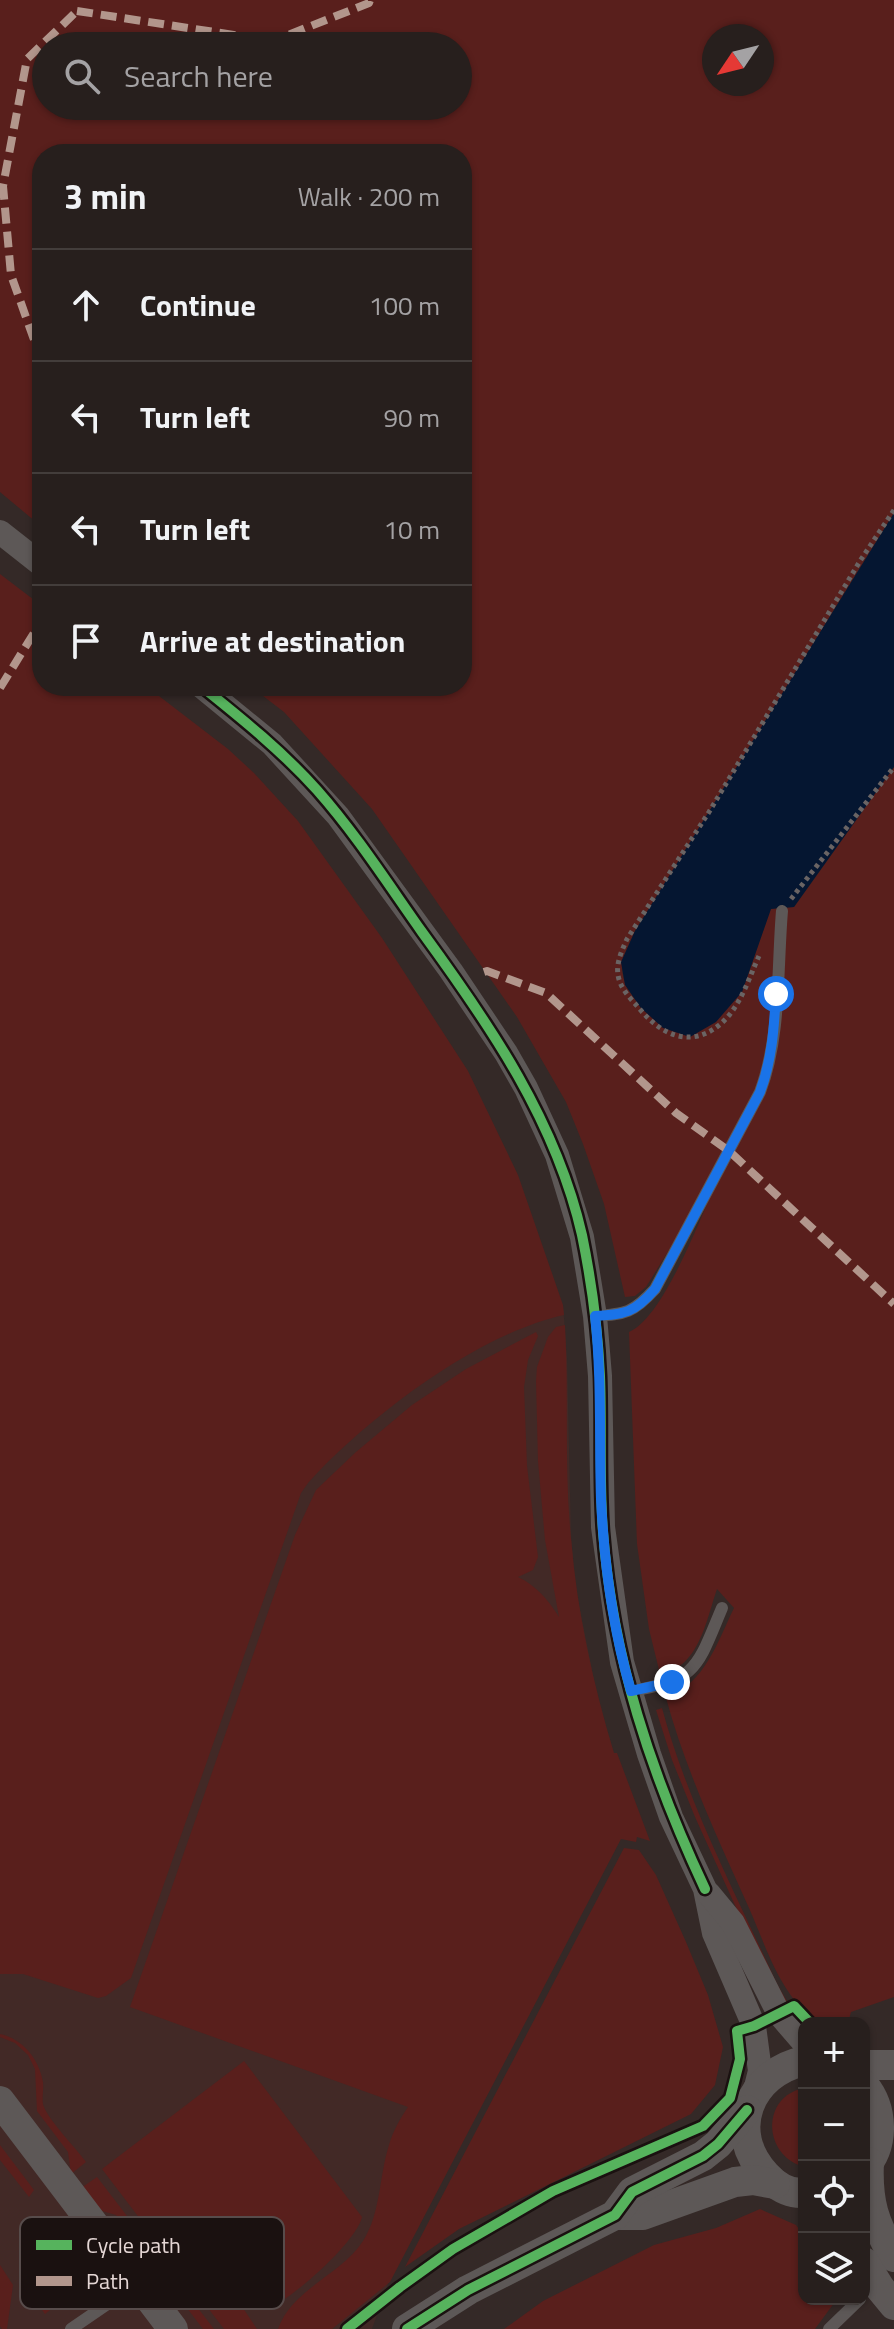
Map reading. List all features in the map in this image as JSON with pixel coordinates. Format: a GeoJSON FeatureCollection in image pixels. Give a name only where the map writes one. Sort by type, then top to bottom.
{"type":"FeatureCollection","features":[{"type":"Feature","properties":{"kind":"street"},"geometry":{"type":"LineString","coordinates":[[0,532],[32,557]]}},
{"type":"Feature","properties":{"kind":"street"},"geometry":{"type":"LineString","coordinates":[[213,696],[272,744],[319,793],[442,959],[506,1053],[545,1126],[582,1237],[595,1316],[600,1376],[600,1473],[605,1560],[615,1628],[649,1754],[671,1817],[705,1889],[714,1933],[754,2026],[760,2071],[751,2100],[746,2142],[757,2166],[795,2192]]}},
{"type":"Feature","properties":{"kind":"street"},"geometry":{"type":"LineString","coordinates":[[705,1889],[733,1923],[779,2014],[798,2036]]}},
{"type":"Feature","properties":{"kind":"street"},"geometry":{"type":"LineString","coordinates":[[407,2329],[468,2290],[615,2215],[632,2192],[703,2156],[718,2144],[779,2069],[798,2063]]}},
{"type":"Feature","properties":{"kind":"street"},"geometry":{"type":"LineString","coordinates":[[870,2065],[894,2065]]}},
{"type":"Feature","properties":{"kind":"street"},"geometry":{"type":"LineString","coordinates":[[866,2089],[876,2107],[876,2149],[868,2193],[870,2206],[894,2257]]}},
{"type":"Feature","properties":{"kind":"street"},"geometry":{"type":"LineString","coordinates":[[0,2101],[88,2217]]}},
{"type":"Feature","properties":{"kind":"street"},"geometry":{"type":"LineString","coordinates":[[615,2215],[643,2215],[735,2182],[753,2180],[795,2192]]}},
{"type":"Feature","properties":{"kind":"street"},"geometry":{"type":"LineString","coordinates":[[158,2309],[173,2329]]}},
{"type":"Feature","properties":{"kind":"lane"},"geometry":{"type":"LineString","coordinates":[[595,1316],[637,1309],[655,1289],[760,1092],[773,1040],[782,911]]}},
{"type":"Feature","properties":{"kind":"lane"},"geometry":{"type":"LineString","coordinates":[[631,1691],[663,1686],[694,1668],[722,1608]]}},
{"type":"Feature","properties":{"kind":"lane"},"geometry":{"type":"LineString","coordinates":[[829,2329],[874,2297]]}},
{"type":"Feature","properties":{"kind":"lane"},"geometry":{"type":"LineString","coordinates":[[71,2329],[100,2309]]}},
{"type":"Feature","properties":{"kind":"path"},"geometry":{"type":"LineString","coordinates":[[762,951],[736,1006],[718,1026],[694,1039],[659,1029],[626,993],[618,975],[619,957],[633,930],[894,510]]}},
{"type":"Feature","properties":{"kind":"path"},"geometry":{"type":"LineString","coordinates":[[782,911],[894,767]]}},
{"type":"Feature","properties":{"kind":"shaded area"},"geometry":{"type":"Polygon","coordinates":[[[0,0],[894,0],[894,513],[635,931],[625,954],[622,971],[627,987],[641,1008],[742,992],[771,908],[794,907],[894,767],[894,1997],[851,2012],[850,2017],[812,2017],[788,1992],[773,1965],[703,1804],[666,1698],[691,1683],[700,1672],[734,1608],[717,1589],[692,1653],[684,1663],[660,1674],[649,1629],[637,1544],[629,1332],[643,1322],[671,1281],[726,1158],[646,1287],[635,1296],[625,1297],[604,1204],[583,1144],[566,1102],[517,1017],[372,809],[284,712],[263,696],[472,696],[472,144],[32,144],[32,519],[0,492],[0,0]]]}},
{"type":"Feature","properties":{"kind":"shaded area"},"geometry":{"type":"Polygon","coordinates":[[[0,574],[32,598],[32,696],[159,696],[228,749],[298,821],[382,938],[468,1071],[518,1175],[564,1315],[496,1340],[426,1382],[361,1432],[332,1458],[301,1493],[131,1978],[106,1996],[98,1998],[23,1974],[0,1974],[0,574]]]}},
{"type":"Feature","properties":{"kind":"shaded area"},"geometry":{"type":"Polygon","coordinates":[[[563,1305],[571,1537],[576,1590],[597,1695],[372,2329],[0,2329],[0,1935],[296,1472],[391,1386],[563,1305]]]}},
{"type":"Feature","properties":{"kind":"shaded area"},"geometry":{"type":"Polygon","coordinates":[[[565,1325],[569,1512],[582,1620],[614,1753],[617,1753],[650,1841],[637,1837],[636,1842],[621,1839],[390,2282],[332,2329],[278,2329],[294,2303],[354,2253],[363,2241],[373,2219],[391,2140],[408,2107],[130,2007],[295,1535],[316,1490],[412,1405],[466,1369],[536,1332],[538,1336],[528,1360],[524,1387],[527,1466],[538,1557],[533,1570],[518,1577],[542,1594],[559,1617],[545,1540],[538,1461],[536,1381],[537,1367],[548,1337],[556,1327],[565,1325]]]}},
{"type":"Feature","properties":{"kind":"shaded area"},"geometry":{"type":"Polygon","coordinates":[[[662,1708],[699,1814],[788,2003],[784,2006],[772,1987],[695,1817],[656,1710],[662,1708]]]}},
{"type":"Feature","properties":{"kind":"shaded area"},"geometry":{"type":"Polygon","coordinates":[[[624,1848],[639,1850],[656,1875],[708,1995],[723,2047],[715,2085],[691,2114],[459,2229],[405,2267],[624,1848]]]}},
{"type":"Feature","properties":{"kind":"shaded area"},"geometry":{"type":"Polygon","coordinates":[[[0,2034],[23,2045],[38,2066],[47,2113],[86,2162],[71,2174],[68,2152],[37,2111],[35,2069],[28,2055],[0,2034]]]}},
{"type":"Feature","properties":{"kind":"shaded area"},"geometry":{"type":"Polygon","coordinates":[[[244,2061],[362,2217],[336,2255],[284,2299],[284,2217],[139,2217],[102,2169],[244,2061]]]}},
{"type":"Feature","properties":{"kind":"shaded area"},"geometry":{"type":"Polygon","coordinates":[[[798,2091],[798,2164],[781,2151],[774,2140],[772,2127],[780,2103],[798,2091]]]}},
{"type":"Feature","properties":{"kind":"shaded area"},"geometry":{"type":"Polygon","coordinates":[[[0,2145],[34,2190],[29,2197],[0,2160],[0,2145]]]}},
{"type":"Feature","properties":{"kind":"shaded area"},"geometry":{"type":"Polygon","coordinates":[[[97,2177],[128,2217],[102,2211],[81,2188],[97,2177]]]}},
{"type":"Feature","properties":{"kind":"shaded area"},"geometry":{"type":"Polygon","coordinates":[[[760,2209],[796,2225],[798,2305],[833,2305],[815,2329],[504,2329],[543,2301],[654,2245],[716,2228],[760,2209]]]}},
{"type":"Feature","properties":{"kind":"shaded area"},"geometry":{"type":"Polygon","coordinates":[[[0,2265],[13,2285],[7,2329],[0,2326],[0,2265]]]}},
{"type":"Feature","properties":{"kind":"shaded area"},"geometry":{"type":"Polygon","coordinates":[[[188,2309],[199,2309],[214,2329],[203,2329],[188,2309]]]}},
{"type":"Feature","properties":{"kind":"shaded area"},"geometry":{"type":"Polygon","coordinates":[[[209,2309],[244,2309],[257,2329],[224,2329],[209,2309]]]}},
{"type":"Feature","properties":{"kind":"water"},"geometry":{"type":"Polygon","coordinates":[[[894,513],[894,767],[794,907],[771,909],[742,992],[716,1022],[690,1037],[663,1028],[641,1008],[625,985],[621,962],[635,931],[894,513]]]}},
{"type":"Feature","properties":{"kind":"marked path"},"geometry":{"type":"LineString","coordinates":[[296,32],[370,0]]}},
{"type":"Feature","properties":{"kind":"marked path"},"geometry":{"type":"LineString","coordinates":[[77,11],[214,32]]}},
{"type":"Feature","properties":{"kind":"marked path"},"geometry":{"type":"LineString","coordinates":[[55,32],[77,11]]}},
{"type":"Feature","properties":{"kind":"marked path"},"geometry":{"type":"LineString","coordinates":[[32,54],[27,59],[3,186],[11,275],[32,334]]}},
{"type":"Feature","properties":{"kind":"marked path"},"geometry":{"type":"LineString","coordinates":[[0,688],[32,636]]}},
{"type":"Feature","properties":{"kind":"marked path"},"geometry":{"type":"LineString","coordinates":[[484,972],[546,993],[676,1113],[729,1151],[894,1304]]}},
{"type":"Feature","properties":{"kind":"cycle path"},"geometry":{"type":"LineString","coordinates":[[213,696],[290,762],[345,824],[496,1039],[556,1153],[582,1235],[594,1306],[600,1376],[603,1532],[608,1579],[625,1670],[668,1803],[705,1889]]}},
{"type":"Feature","properties":{"kind":"cycle path"},"geometry":{"type":"LineString","coordinates":[[347,2329],[453,2249],[553,2191],[703,2126],[730,2098],[740,2059],[737,2031],[794,2006],[804,2017]]}},
{"type":"Feature","properties":{"kind":"cycle path"},"geometry":{"type":"LineString","coordinates":[[407,2329],[468,2290],[615,2215],[632,2192],[703,2156],[718,2144],[747,2110]]}},
{"type":"Feature","properties":{"kind":"route"},"geometry":{"type":"LineString","coordinates":[[672,1682],[631,1691],[622,1662],[605,1560],[600,1376],[595,1316],[637,1309],[655,1289],[760,1092],[773,1040],[776,994]]}}]}
